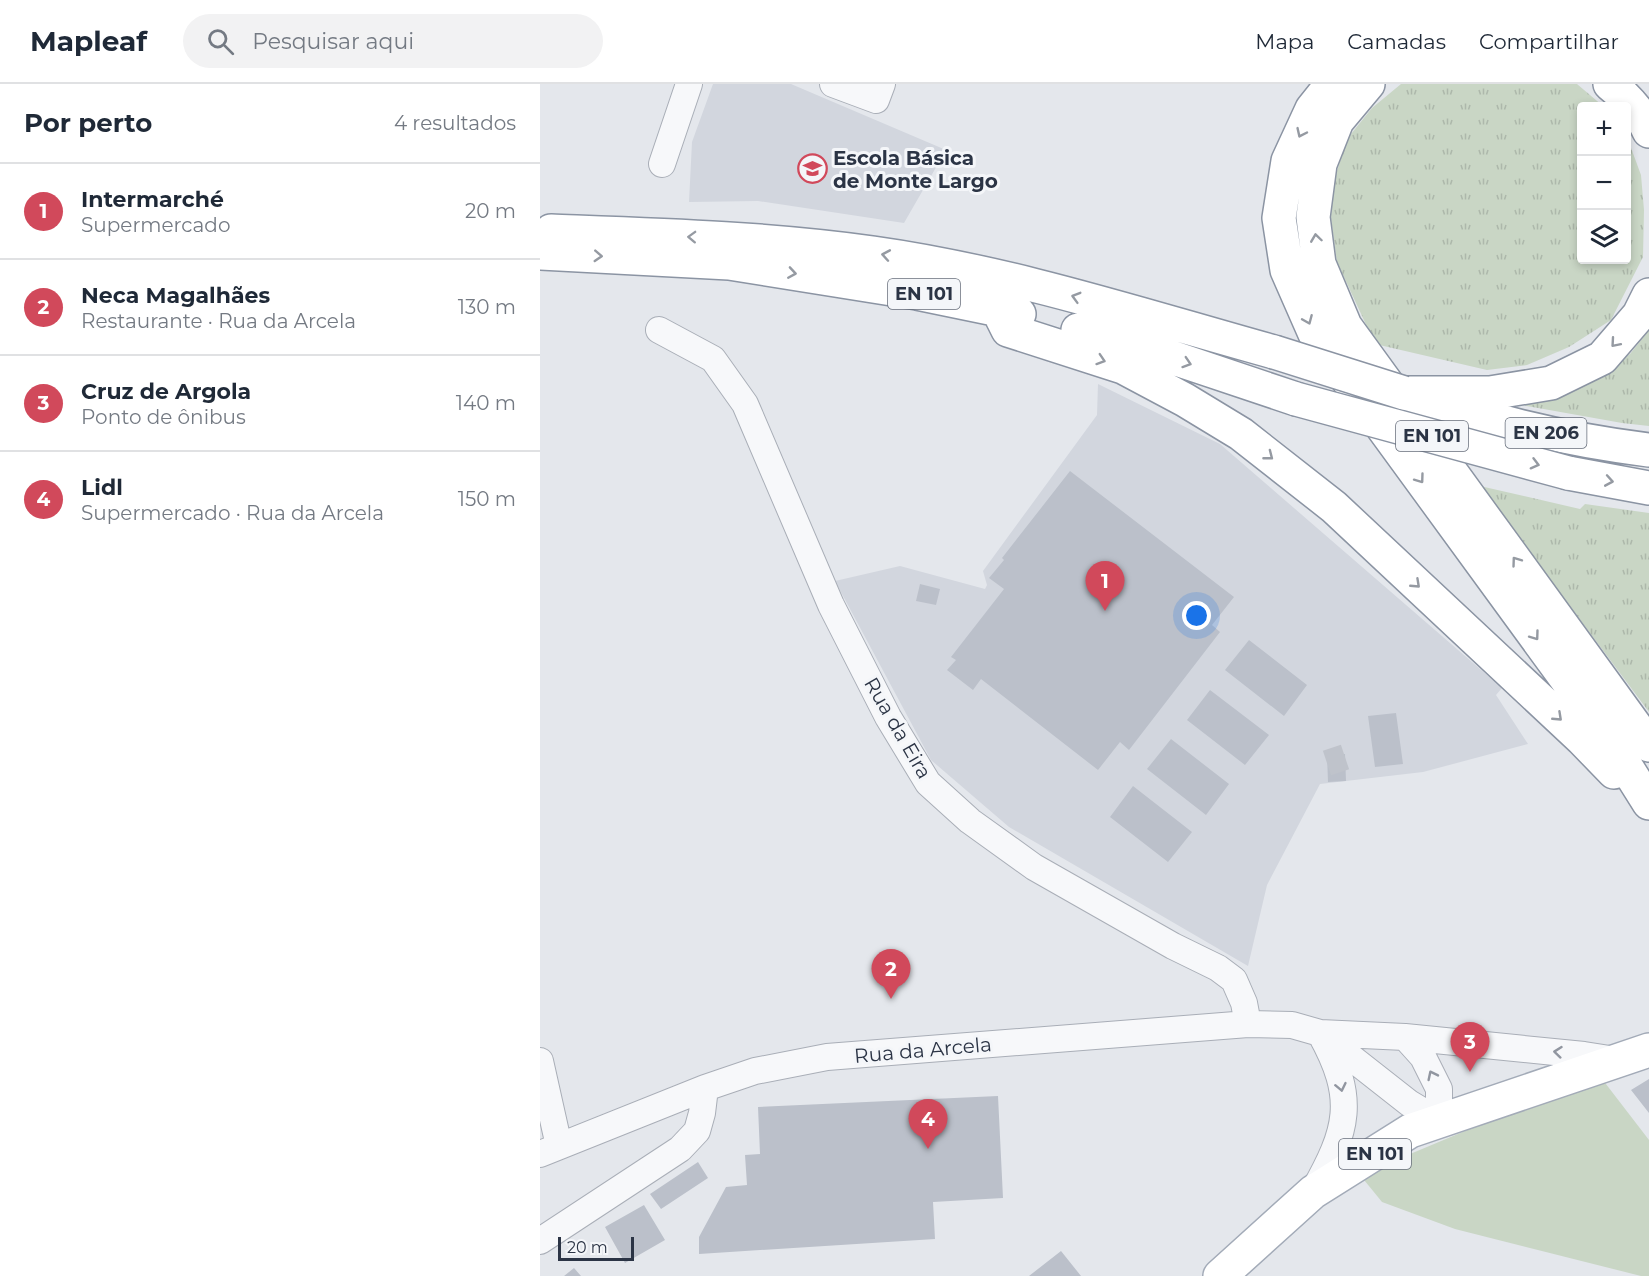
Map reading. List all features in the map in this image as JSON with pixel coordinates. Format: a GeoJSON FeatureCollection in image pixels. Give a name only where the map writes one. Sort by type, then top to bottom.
{"type":"FeatureCollection","features":[{"type":"Feature","properties":{"kind":"main road"},"geometry":{"type":"LineString","coordinates":[[1332,84],[1312,109],[1287,161],[1280,219],[1287,270],[1316,336],[1600,725],[1649,803]]}},
{"type":"Feature","properties":{"kind":"main road"},"geometry":{"type":"LineString","coordinates":[[1368,84],[1337,121],[1320,164],[1313,217],[1319,264],[1345,326],[1649,745]]}},
{"type":"Feature","properties":{"kind":"main road"},"geometry":{"type":"LineString","coordinates":[[1610,84],[1621,93],[1644,120],[1649,131]]}},
{"type":"Feature","properties":{"kind":"main road","name":"EN 101"},"geometry":{"type":"LineString","coordinates":[[540,231],[736,239],[873,253],[1007,278],[1274,352],[1404,393],[1492,407]]}},
{"type":"Feature","properties":{"kind":"main road","name":"EN 101"},"geometry":{"type":"LineString","coordinates":[[540,253],[729,263],[997,308],[1131,344],[1296,399],[1568,473]]}},
{"type":"Feature","properties":{"kind":"main road"},"geometry":{"type":"LineString","coordinates":[[1492,407],[1551,383],[1602,358],[1640,315],[1649,295]]}},
{"type":"Feature","properties":{"kind":"main road"},"geometry":{"type":"LineString","coordinates":[[997,308],[1008,330],[1124,367],[1241,434],[1334,507],[1582,740],[1649,808]]}},
{"type":"Feature","properties":{"kind":"main road","name":"EN 206"},"geometry":{"type":"LineString","coordinates":[[1492,407],[1577,440],[1649,450]]}},
{"type":"Feature","properties":{"kind":"main road","name":"EN 206"},"geometry":{"type":"LineString","coordinates":[[1568,473],[1649,488]]}},
{"type":"Feature","properties":{"kind":"main road","name":"EN 101"},"geometry":{"type":"LineString","coordinates":[[1220,1276],[1313,1192],[1410,1131],[1649,1050]]}},
{"type":"Feature","properties":{"kind":"street"},"geometry":{"type":"LineString","coordinates":[[662,164],[689,84]]}},
{"type":"Feature","properties":{"kind":"street"},"geometry":{"type":"LineString","coordinates":[[833,84],[876,100],[882,84]]}},
{"type":"Feature","properties":{"kind":"street","name":"Rua da Eira"},"geometry":{"type":"LineString","coordinates":[[659,330],[713,359],[745,404],[831,604],[888,717],[928,783],[970,821],[1034,867],[1218,968],[1234,980],[1244,1003],[1248,1024]]}},
{"type":"Feature","properties":{"kind":"street","name":"Rua da Arcela"},"geometry":{"type":"LineString","coordinates":[[550,1150],[705,1088],[755,1071],[827,1057],[1248,1024],[1292,1025],[1320,1033]]}},
{"type":"Feature","properties":{"kind":"street"},"geometry":{"type":"LineString","coordinates":[[1320,1033],[1404,1037],[1616,1060]]}},
{"type":"Feature","properties":{"kind":"street"},"geometry":{"type":"LineString","coordinates":[[1320,1033],[1409,1103],[1439,1121]]}},
{"type":"Feature","properties":{"kind":"street"},"geometry":{"type":"LineString","coordinates":[[1313,1192],[1332,1158],[1343,1129],[1344,1095],[1335,1060],[1320,1033]]}},
{"type":"Feature","properties":{"kind":"street"},"geometry":{"type":"LineString","coordinates":[[1404,1037],[1423,1057],[1439,1089],[1439,1121]]}},
{"type":"Feature","properties":{"kind":"street"},"geometry":{"type":"LineString","coordinates":[[540,1060],[550,1150]]}},
{"type":"Feature","properties":{"kind":"street"},"geometry":{"type":"LineString","coordinates":[[540,1241],[680,1149],[697,1131],[705,1088]]}},
{"type":"Feature","properties":{"kind":"shaded area","name":"Escola Básica de Monte Largo"},"geometry":{"type":"Polygon","coordinates":[[[713,84],[791,84],[946,150],[904,223],[758,201],[689,202],[692,142],[713,84]]]}},
{"type":"Feature","properties":{"kind":"shaded area"},"geometry":{"type":"Polygon","coordinates":[[[1098,384],[1220,444],[1502,688],[1496,695],[1528,744],[1423,772],[1320,784],[1267,885],[1248,966],[1009,827],[931,760],[835,581],[900,566],[985,589],[987,585],[983,571],[1097,415],[1098,384]]]}},
{"type":"Feature","properties":{"kind":"green space"},"geometry":{"type":"Polygon","coordinates":[[[1401,84],[1577,84],[1598,102],[1577,102],[1577,264],[1631,264],[1631,148],[1641,175],[1644,210],[1643,257],[1611,320],[1569,347],[1527,365],[1487,370],[1375,344],[1337,262],[1331,218],[1332,187],[1347,139],[1372,108],[1401,84]]]}},
{"type":"Feature","properties":{"kind":"green space"},"geometry":{"type":"Polygon","coordinates":[[[1649,330],[1649,426],[1510,403],[1596,377],[1630,354],[1649,330]]]}},
{"type":"Feature","properties":{"kind":"green space"},"geometry":{"type":"Polygon","coordinates":[[[1480,486],[1580,509],[1585,504],[1649,513],[1649,712],[1480,486]]]}},
{"type":"Feature","properties":{"kind":"green space"},"geometry":{"type":"Polygon","coordinates":[[[1599,1075],[1649,1140],[1649,1276],[1641,1276],[1455,1229],[1382,1202],[1360,1175],[1599,1075]]]}},
{"type":"Feature","properties":{"kind":"building"},"geometry":{"type":"Polygon","coordinates":[[[1070,471],[1234,597],[1212,625],[1220,632],[1129,750],[1120,742],[1098,770],[981,679],[973,690],[947,670],[956,660],[951,657],[1004,589],[989,578],[1070,471]]]}},
{"type":"Feature","properties":{"kind":"building"},"geometry":{"type":"Polygon","coordinates":[[[920,584],[940,589],[936,605],[916,601],[920,584]]]}},
{"type":"Feature","properties":{"kind":"building"},"geometry":{"type":"Polygon","coordinates":[[[1249,640],[1307,685],[1284,716],[1225,670],[1249,640]]]}},
{"type":"Feature","properties":{"kind":"building"},"geometry":{"type":"Polygon","coordinates":[[[1210,690],[1269,735],[1245,765],[1187,720],[1210,690]]]}},
{"type":"Feature","properties":{"kind":"building"},"geometry":{"type":"Polygon","coordinates":[[[1396,713],[1403,764],[1375,767],[1368,716],[1396,713]]]}},
{"type":"Feature","properties":{"kind":"building"},"geometry":{"type":"Polygon","coordinates":[[[1171,739],[1229,784],[1206,815],[1147,769],[1171,739]]]}},
{"type":"Feature","properties":{"kind":"building"},"geometry":{"type":"Polygon","coordinates":[[[1327,754],[1345,754],[1346,781],[1328,782],[1327,754]]]}},
{"type":"Feature","properties":{"kind":"building"},"geometry":{"type":"Polygon","coordinates":[[[1133,786],[1192,832],[1168,862],[1110,817],[1133,786]]]}},
{"type":"Feature","properties":{"kind":"building"},"geometry":{"type":"Polygon","coordinates":[[[1649,1079],[1649,1113],[1631,1090],[1649,1079]]]}},
{"type":"Feature","properties":{"kind":"building"},"geometry":{"type":"Polygon","coordinates":[[[998,1096],[1003,1198],[933,1202],[935,1239],[699,1254],[699,1237],[726,1187],[747,1185],[745,1155],[760,1154],[758,1107],[998,1096]]]}},
{"type":"Feature","properties":{"kind":"building"},"geometry":{"type":"Polygon","coordinates":[[[698,1162],[708,1178],[661,1209],[650,1194],[698,1162]]]}},
{"type":"Feature","properties":{"kind":"building"},"geometry":{"type":"Polygon","coordinates":[[[644,1205],[665,1240],[625,1263],[605,1227],[644,1205]]]}},
{"type":"Feature","properties":{"kind":"building"},"geometry":{"type":"Polygon","coordinates":[[[1061,1251],[1081,1276],[1029,1276],[1061,1251]]]}},
{"type":"Feature","properties":{"kind":"building"},"geometry":{"type":"Polygon","coordinates":[[[574,1268],[581,1276],[564,1276],[574,1268]]]}},
{"type":"Feature","properties":{"kind":"tunnel"},"geometry":{"type":"LineString","coordinates":[[1327,763],[1345,757]]}},
{"type":"Feature","properties":{"kind":"place","name":"Escola Básica de Monte Largo"},"geometry":{"type":"Point","coordinates":[812,169]}},
{"type":"Feature","properties":{"kind":"place","name":"Intermarché"},"geometry":{"type":"Point","coordinates":[1105,611]}},
{"type":"Feature","properties":{"kind":"place","name":"Neca Magalhães"},"geometry":{"type":"Point","coordinates":[891,999]}},
{"type":"Feature","properties":{"kind":"place","name":"Cruz de Argola"},"geometry":{"type":"Point","coordinates":[1470,1072]}},
{"type":"Feature","properties":{"kind":"place","name":"Lidl"},"geometry":{"type":"Point","coordinates":[928,1149]}}]}
